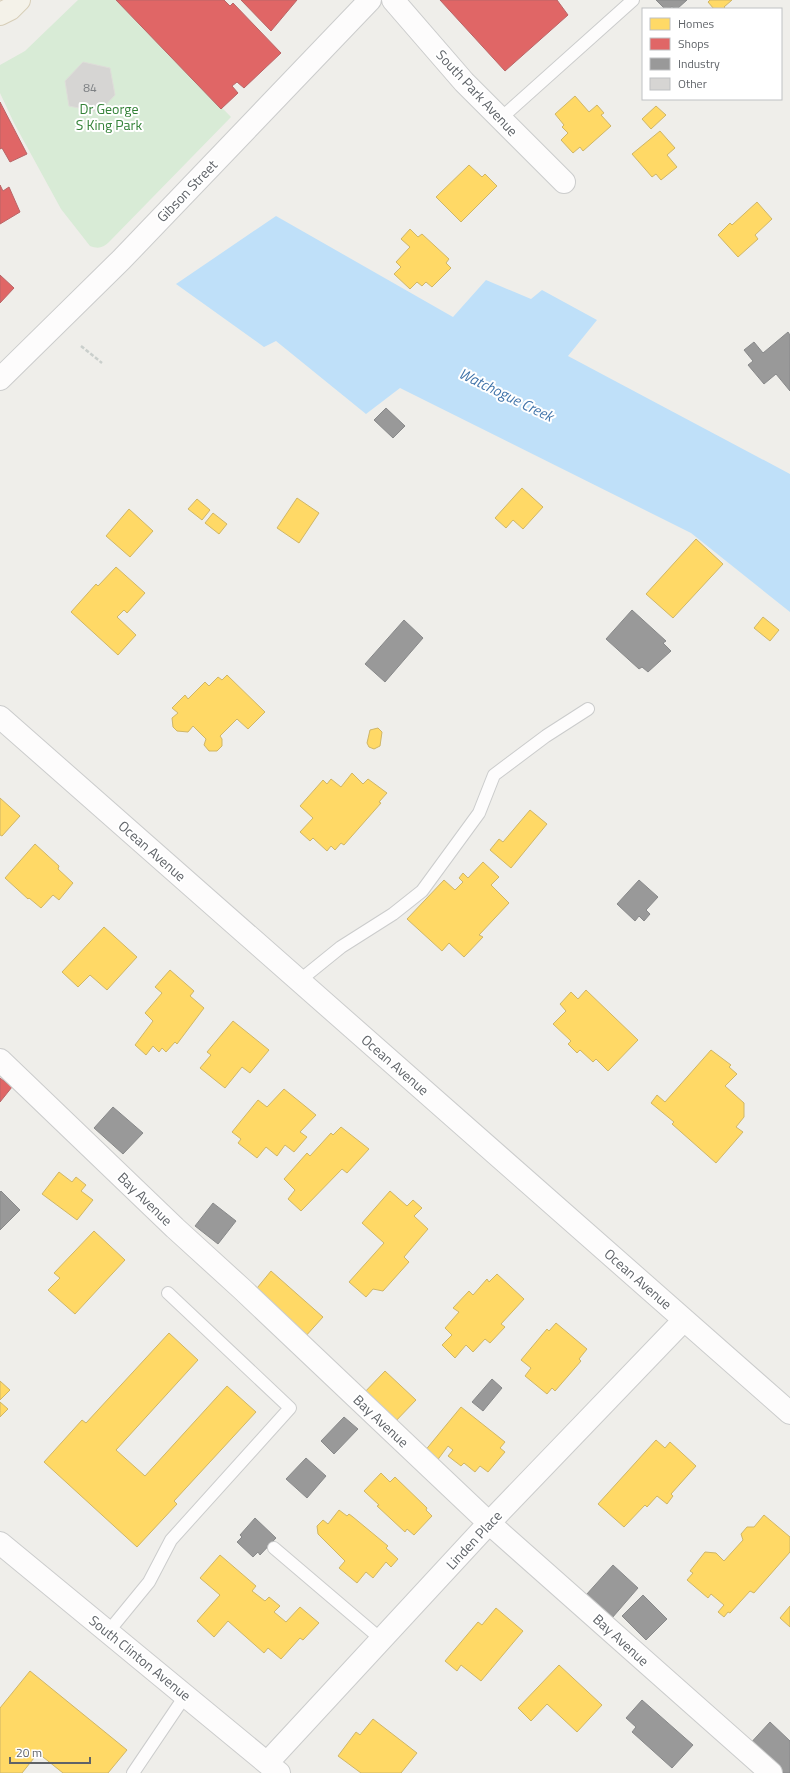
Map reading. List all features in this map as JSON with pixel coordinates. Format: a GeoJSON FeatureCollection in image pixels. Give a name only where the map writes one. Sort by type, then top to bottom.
{"type":"FeatureCollection","features":[{"type":"Feature","properties":{"kind":"main road"},"geometry":{"type":"LineString","coordinates":[[0,14],[10,9],[19,0]]}},
{"type":"Feature","properties":{"kind":"street","name":"Gibson Street"},"geometry":{"type":"LineString","coordinates":[[0,379],[121,260],[370,0]]}},
{"type":"Feature","properties":{"kind":"street","name":"South Park Avenue"},"geometry":{"type":"LineString","coordinates":[[393,0],[464,82],[564,182]]}},
{"type":"Feature","properties":{"kind":"street","name":"Ocean Avenue"},"geometry":{"type":"LineString","coordinates":[[0,717],[790,1413]]}},
{"type":"Feature","properties":{"kind":"street","name":"Bay Avenue"},"geometry":{"type":"LineString","coordinates":[[0,1060],[175,1228],[242,1289],[489,1523],[771,1773]]}},
{"type":"Feature","properties":{"kind":"street","name":"Linden Place"},"geometry":{"type":"LineString","coordinates":[[268,1770],[382,1640],[489,1523],[684,1320]]}},
{"type":"Feature","properties":{"kind":"street","name":"South Clinton Avenue"},"geometry":{"type":"LineString","coordinates":[[0,1543],[185,1696],[268,1770]]}},
{"type":"Feature","properties":{"kind":"lane"},"geometry":{"type":"LineString","coordinates":[[500,119],[633,0]]}},
{"type":"Feature","properties":{"kind":"lane"},"geometry":{"type":"LineString","coordinates":[[299,981],[341,947],[393,914],[422,891],[479,813],[494,775],[546,736],[588,709]]}},
{"type":"Feature","properties":{"kind":"lane"},"geometry":{"type":"LineString","coordinates":[[108,1632],[149,1582],[171,1540],[290,1408],[168,1293]]}},
{"type":"Feature","properties":{"kind":"lane"},"geometry":{"type":"LineString","coordinates":[[274,1548],[382,1640]]}},
{"type":"Feature","properties":{"kind":"lane"},"geometry":{"type":"LineString","coordinates":[[133,1773],[185,1696]]}},
{"type":"Feature","properties":{"kind":"path"},"geometry":{"type":"LineString","coordinates":[[81,346],[102,363]]}},
{"type":"Feature","properties":{"kind":"green space","name":"Dr George S King Park"},"geometry":{"type":"Polygon","coordinates":[[[78,0],[116,0],[231,117],[105,246],[98,248],[90,246],[61,209],[14,123],[0,93],[0,65],[25,51],[78,0]]]}},
{"type":"Feature","properties":{"kind":"water","name":"Watchogue Creek"},"geometry":{"type":"Polygon","coordinates":[[[276,216],[453,317],[486,280],[531,299],[542,290],[597,320],[568,356],[790,474],[790,612],[691,533],[400,388],[366,414],[276,341],[264,347],[176,284],[276,216]]]}},
{"type":"Feature","properties":{"kind":"building: Homes"},"geometry":{"type":"Polygon","coordinates":[[[710,0],[732,0],[724,7],[725,8],[713,8],[708,2],[710,0]]]}},
{"type":"Feature","properties":{"kind":"building: Homes"},"geometry":{"type":"Polygon","coordinates":[[[575,96],[589,112],[597,105],[604,113],[601,115],[611,126],[583,151],[580,147],[573,153],[561,140],[568,133],[562,127],[564,125],[555,114],[575,96]]]}},
{"type":"Feature","properties":{"kind":"building: Homes"},"geometry":{"type":"Polygon","coordinates":[[[656,106],[666,115],[651,129],[642,119],[656,106]]]}},
{"type":"Feature","properties":{"kind":"building: Homes"},"geometry":{"type":"Polygon","coordinates":[[[660,131],[675,148],[667,155],[677,167],[661,180],[656,174],[652,177],[632,154],[660,131]]]}},
{"type":"Feature","properties":{"kind":"building: Homes"},"geometry":{"type":"Polygon","coordinates":[[[469,165],[482,177],[485,174],[497,186],[461,222],[436,197],[469,165]]]}},
{"type":"Feature","properties":{"kind":"building: Homes"},"geometry":{"type":"Polygon","coordinates":[[[757,202],[772,219],[755,235],[758,239],[738,257],[718,235],[730,223],[732,225],[757,202]]]}},
{"type":"Feature","properties":{"kind":"building: Homes"},"geometry":{"type":"Polygon","coordinates":[[[410,229],[418,237],[422,234],[449,259],[446,263],[451,268],[432,287],[426,282],[422,286],[417,282],[410,289],[394,274],[401,267],[396,262],[410,247],[401,239],[410,229]]]}},
{"type":"Feature","properties":{"kind":"building: Homes"},"geometry":{"type":"Polygon","coordinates":[[[522,488],[543,507],[523,529],[513,520],[506,528],[495,518],[522,488]]]}},
{"type":"Feature","properties":{"kind":"building: Homes"},"geometry":{"type":"Polygon","coordinates":[[[297,498],[319,513],[299,543],[277,528],[297,498]]]}},
{"type":"Feature","properties":{"kind":"building: Homes"},"geometry":{"type":"Polygon","coordinates":[[[197,499],[210,510],[202,520],[188,509],[197,499]]]}},
{"type":"Feature","properties":{"kind":"building: Homes"},"geometry":{"type":"Polygon","coordinates":[[[129,509],[153,531],[130,557],[106,536],[129,509]]]}},
{"type":"Feature","properties":{"kind":"building: Homes"},"geometry":{"type":"Polygon","coordinates":[[[213,513],[227,524],[219,534],[205,523],[213,513]]]}},
{"type":"Feature","properties":{"kind":"building: Homes"},"geometry":{"type":"Polygon","coordinates":[[[696,539],[723,564],[673,618],[646,594],[696,539]]]}},
{"type":"Feature","properties":{"kind":"building: Homes"},"geometry":{"type":"Polygon","coordinates":[[[116,567],[145,593],[127,613],[124,610],[117,617],[136,635],[118,655],[71,612],[96,584],[98,586],[116,567]]]}},
{"type":"Feature","properties":{"kind":"building: Homes"},"geometry":{"type":"Polygon","coordinates":[[[763,617],[779,630],[770,641],[754,628],[763,617]]]}},
{"type":"Feature","properties":{"kind":"building: Homes"},"geometry":{"type":"Polygon","coordinates":[[[227,675],[265,712],[248,729],[237,719],[220,736],[222,739],[222,746],[217,751],[209,751],[204,745],[206,739],[193,726],[188,732],[177,731],[173,727],[172,718],[178,713],[172,708],[185,695],[188,699],[205,682],[209,686],[218,677],[222,680],[227,675]]]}},
{"type":"Feature","properties":{"kind":"building: Homes"},"geometry":{"type":"Polygon","coordinates":[[[378,728],[382,732],[380,746],[374,749],[369,747],[367,743],[370,730],[378,728]]]}},
{"type":"Feature","properties":{"kind":"building: Homes"},"geometry":{"type":"Polygon","coordinates":[[[352,773],[363,784],[368,779],[387,793],[379,802],[381,803],[344,845],[341,843],[335,850],[331,846],[327,851],[313,838],[310,841],[300,832],[313,818],[300,806],[323,780],[327,784],[331,779],[341,787],[352,773]]]}},
{"type":"Feature","properties":{"kind":"building: Homes"},"geometry":{"type":"Polygon","coordinates":[[[0,798],[20,816],[2,836],[0,835],[0,798]]]}},
{"type":"Feature","properties":{"kind":"building: Homes"},"geometry":{"type":"Polygon","coordinates":[[[530,810],[547,824],[511,868],[490,850],[499,839],[503,842],[530,810]]]}},
{"type":"Feature","properties":{"kind":"building: Homes"},"geometry":{"type":"Polygon","coordinates":[[[35,844],[59,866],[58,869],[73,883],[59,900],[53,895],[41,908],[29,898],[28,899],[5,878],[35,844]]]}},
{"type":"Feature","properties":{"kind":"building: Homes"},"geometry":{"type":"Polygon","coordinates":[[[483,862],[499,877],[491,885],[509,903],[479,935],[483,937],[464,957],[449,943],[442,951],[407,919],[444,880],[455,890],[463,882],[459,878],[463,873],[468,878],[483,862]]]}},
{"type":"Feature","properties":{"kind":"building: Homes"},"geometry":{"type":"Polygon","coordinates":[[[104,927],[137,957],[107,990],[90,975],[78,987],[62,972],[104,927]]]}},
{"type":"Feature","properties":{"kind":"building: Homes"},"geometry":{"type":"Polygon","coordinates":[[[170,970],[194,991],[190,996],[204,1008],[177,1044],[175,1042],[166,1052],[162,1048],[159,1052],[153,1046],[146,1055],[135,1045],[153,1021],[145,1013],[162,993],[155,987],[170,970]]]}},
{"type":"Feature","properties":{"kind":"building: Homes"},"geometry":{"type":"Polygon","coordinates":[[[586,990],[638,1040],[608,1071],[596,1059],[593,1062],[580,1050],[577,1053],[568,1044],[571,1041],[553,1024],[566,1011],[560,1004],[571,992],[578,999],[586,990]]]}},
{"type":"Feature","properties":{"kind":"building: Homes"},"geometry":{"type":"Polygon","coordinates":[[[233,1021],[269,1050],[250,1073],[242,1067],[225,1088],[200,1068],[211,1055],[207,1052],[233,1021]]]}},
{"type":"Feature","properties":{"kind":"building: Homes"},"geometry":{"type":"Polygon","coordinates":[[[711,1050],[731,1065],[729,1067],[737,1074],[725,1086],[744,1103],[744,1117],[736,1127],[743,1132],[716,1163],[672,1124],[674,1122],[651,1103],[657,1095],[665,1102],[711,1050]]]}},
{"type":"Feature","properties":{"kind":"building: Homes"},"geometry":{"type":"Polygon","coordinates":[[[284,1089],[316,1115],[300,1132],[307,1137],[294,1152],[285,1145],[277,1156],[266,1147],[257,1158],[238,1143],[241,1139],[232,1132],[258,1100],[267,1107],[284,1089]]]}},
{"type":"Feature","properties":{"kind":"building: Homes"},"geometry":{"type":"Polygon","coordinates":[[[341,1127],[369,1149],[347,1173],[342,1169],[301,1211],[288,1199],[295,1190],[284,1179],[307,1153],[310,1156],[331,1133],[333,1135],[341,1127]]]}},
{"type":"Feature","properties":{"kind":"building: Homes"},"geometry":{"type":"Polygon","coordinates":[[[59,1172],[72,1182],[76,1177],[86,1185],[81,1191],[93,1200],[77,1220],[42,1194],[59,1172]]]}},
{"type":"Feature","properties":{"kind":"building: Homes"},"geometry":{"type":"Polygon","coordinates":[[[390,1191],[407,1206],[413,1200],[422,1208],[414,1216],[428,1229],[404,1257],[409,1262],[383,1291],[373,1289],[366,1297],[349,1282],[384,1243],[362,1223],[390,1191]]]}},
{"type":"Feature","properties":{"kind":"building: Homes"},"geometry":{"type":"Polygon","coordinates":[[[94,1231],[125,1260],[75,1314],[48,1290],[60,1278],[54,1273],[94,1231]]]}},
{"type":"Feature","properties":{"kind":"building: Homes"},"geometry":{"type":"Polygon","coordinates":[[[271,1271],[323,1317],[304,1338],[253,1293],[271,1271]]]}},
{"type":"Feature","properties":{"kind":"building: Homes"},"geometry":{"type":"Polygon","coordinates":[[[497,1274],[524,1299],[501,1324],[505,1327],[490,1343],[485,1339],[473,1352],[466,1345],[455,1358],[442,1345],[452,1335],[445,1328],[459,1312],[453,1308],[469,1291],[473,1295],[487,1279],[489,1282],[497,1274]]]}},
{"type":"Feature","properties":{"kind":"building: Homes"},"geometry":{"type":"Polygon","coordinates":[[[556,1323],[587,1349],[579,1359],[581,1361],[555,1391],[552,1388],[547,1394],[525,1376],[531,1368],[521,1360],[547,1329],[549,1331],[556,1323]]]}},
{"type":"Feature","properties":{"kind":"building: Homes"},"geometry":{"type":"Polygon","coordinates":[[[169,1333],[198,1360],[116,1450],[145,1476],[227,1386],[256,1412],[174,1501],[177,1504],[137,1547],[44,1462],[82,1420],[86,1423],[169,1333]]]}},
{"type":"Feature","properties":{"kind":"building: Homes"},"geometry":{"type":"Polygon","coordinates":[[[385,1371],[416,1400],[392,1425],[361,1396],[385,1371]]]}},
{"type":"Feature","properties":{"kind":"building: Homes"},"geometry":{"type":"Polygon","coordinates":[[[0,1381],[10,1390],[0,1400],[0,1381]]]}},
{"type":"Feature","properties":{"kind":"building: Homes"},"geometry":{"type":"Polygon","coordinates":[[[0,1402],[8,1409],[0,1417],[0,1402]]]}},
{"type":"Feature","properties":{"kind":"building: Homes"},"geometry":{"type":"Polygon","coordinates":[[[461,1407],[505,1442],[500,1448],[505,1452],[488,1472],[480,1466],[475,1472],[464,1463],[461,1466],[448,1456],[453,1450],[448,1446],[436,1462],[424,1452],[461,1407]]]}},
{"type":"Feature","properties":{"kind":"building: Homes"},"geometry":{"type":"Polygon","coordinates":[[[656,1440],[665,1448],[670,1442],[696,1466],[671,1494],[673,1496],[667,1504],[657,1496],[647,1507],[645,1505],[624,1527],[598,1504],[656,1440]]]}},
{"type":"Feature","properties":{"kind":"building: Homes"},"geometry":{"type":"Polygon","coordinates":[[[381,1473],[390,1482],[395,1477],[427,1508],[426,1510],[432,1516],[414,1535],[407,1529],[405,1532],[377,1506],[379,1505],[364,1491],[381,1473]]]}},
{"type":"Feature","properties":{"kind":"building: Homes"},"geometry":{"type":"Polygon","coordinates":[[[339,1510],[347,1516],[349,1514],[388,1546],[386,1548],[398,1559],[391,1567],[386,1562],[373,1578],[366,1572],[357,1583],[339,1568],[345,1561],[318,1534],[317,1526],[323,1520],[328,1524],[339,1510]]]}},
{"type":"Feature","properties":{"kind":"building: Homes"},"geometry":{"type":"Polygon","coordinates":[[[764,1515],[790,1537],[790,1552],[754,1593],[750,1591],[730,1613],[728,1612],[724,1617],[718,1612],[724,1605],[711,1594],[708,1598],[687,1580],[693,1573],[690,1571],[705,1552],[716,1553],[724,1561],[743,1540],[741,1534],[747,1527],[754,1527],[764,1515]]]}},
{"type":"Feature","properties":{"kind":"building: Homes"},"geometry":{"type":"Polygon","coordinates":[[[220,1555],[256,1586],[252,1591],[265,1601],[269,1597],[280,1606],[274,1612],[286,1622],[300,1607],[319,1623],[303,1640],[300,1638],[281,1659],[268,1648],[264,1653],[228,1621],[214,1637],[197,1621],[220,1595],[200,1578],[220,1555]]]}},
{"type":"Feature","properties":{"kind":"building: Homes"},"geometry":{"type":"Polygon","coordinates":[[[790,1606],[790,1627],[780,1618],[790,1606]]]}},
{"type":"Feature","properties":{"kind":"building: Homes"},"geometry":{"type":"Polygon","coordinates":[[[496,1608],[523,1631],[481,1681],[461,1665],[457,1671],[445,1661],[478,1622],[482,1625],[496,1608]]]}},
{"type":"Feature","properties":{"kind":"building: Homes"},"geometry":{"type":"Polygon","coordinates":[[[559,1665],[602,1705],[577,1732],[547,1704],[531,1721],[518,1708],[559,1665]]]}},
{"type":"Feature","properties":{"kind":"building: Homes"},"geometry":{"type":"Polygon","coordinates":[[[30,1671],[127,1750],[108,1773],[63,1773],[38,1753],[22,1773],[0,1773],[0,1708],[30,1671]]]}},
{"type":"Feature","properties":{"kind":"building: Homes"},"geometry":{"type":"Polygon","coordinates":[[[373,1719],[417,1753],[401,1773],[361,1773],[338,1756],[356,1732],[360,1735],[373,1719]]]}},
{"type":"Feature","properties":{"kind":"building: Shops"},"geometry":{"type":"Polygon","coordinates":[[[116,0],[224,0],[230,6],[233,3],[281,53],[244,88],[237,82],[232,86],[238,93],[221,109],[116,0]]]}},
{"type":"Feature","properties":{"kind":"building: Shops"},"geometry":{"type":"Polygon","coordinates":[[[241,0],[297,0],[271,31],[241,0]]]}},
{"type":"Feature","properties":{"kind":"building: Shops"},"geometry":{"type":"Polygon","coordinates":[[[440,0],[557,0],[568,15],[505,71],[440,0]]]}},
{"type":"Feature","properties":{"kind":"building: Shops"},"geometry":{"type":"Polygon","coordinates":[[[0,102],[27,154],[10,162],[2,148],[0,149],[0,102]]]}},
{"type":"Feature","properties":{"kind":"building: Shops"},"geometry":{"type":"Polygon","coordinates":[[[0,185],[3,191],[9,187],[20,212],[0,224],[0,185]]]}},
{"type":"Feature","properties":{"kind":"building: Shops"},"geometry":{"type":"Polygon","coordinates":[[[0,275],[14,288],[0,303],[0,275]]]}},
{"type":"Feature","properties":{"kind":"building: Shops"},"geometry":{"type":"Polygon","coordinates":[[[0,1078],[12,1087],[0,1102],[0,1078]]]}},
{"type":"Feature","properties":{"kind":"building: Industry"},"geometry":{"type":"Polygon","coordinates":[[[656,0],[687,0],[678,8],[664,8],[656,0]]]}},
{"type":"Feature","properties":{"kind":"building: Industry"},"geometry":{"type":"Polygon","coordinates":[[[788,332],[790,335],[790,391],[776,374],[764,384],[748,365],[753,361],[744,350],[754,342],[763,353],[788,332]]]}},
{"type":"Feature","properties":{"kind":"building: Industry"},"geometry":{"type":"Polygon","coordinates":[[[386,408],[405,426],[393,438],[374,420],[386,408]]]}},
{"type":"Feature","properties":{"kind":"building: Industry"},"geometry":{"type":"Polygon","coordinates":[[[632,610],[666,641],[663,643],[671,651],[648,672],[642,667],[639,669],[606,639],[632,610]]]}},
{"type":"Feature","properties":{"kind":"building: Industry"},"geometry":{"type":"Polygon","coordinates":[[[404,620],[423,638],[385,682],[365,664],[404,620]]]}},
{"type":"Feature","properties":{"kind":"building: Industry"},"geometry":{"type":"Polygon","coordinates":[[[639,880],[658,897],[646,910],[650,914],[644,921],[639,916],[635,921],[617,904],[639,880]]]}},
{"type":"Feature","properties":{"kind":"building: Industry"},"geometry":{"type":"Polygon","coordinates":[[[113,1107],[143,1133],[123,1154],[94,1128],[113,1107]]]}},
{"type":"Feature","properties":{"kind":"building: Industry"},"geometry":{"type":"Polygon","coordinates":[[[1,1191],[20,1210],[0,1230],[0,1192],[1,1191]]]}},
{"type":"Feature","properties":{"kind":"building: Industry"},"geometry":{"type":"Polygon","coordinates":[[[213,1203],[236,1221],[218,1244],[195,1226],[213,1203]]]}},
{"type":"Feature","properties":{"kind":"building: Industry"},"geometry":{"type":"Polygon","coordinates":[[[492,1379],[502,1388],[483,1411],[472,1402],[492,1379]]]}},
{"type":"Feature","properties":{"kind":"building: Industry"},"geometry":{"type":"Polygon","coordinates":[[[344,1417],[358,1429],[334,1454],[321,1441],[344,1417]]]}},
{"type":"Feature","properties":{"kind":"building: Industry"},"geometry":{"type":"Polygon","coordinates":[[[306,1458],[326,1476],[307,1498],[286,1479],[306,1458]]]}},
{"type":"Feature","properties":{"kind":"building: Industry"},"geometry":{"type":"Polygon","coordinates":[[[255,1518],[276,1538],[260,1555],[258,1552],[253,1557],[237,1542],[242,1537],[240,1535],[255,1518]]]}},
{"type":"Feature","properties":{"kind":"building: Industry"},"geometry":{"type":"Polygon","coordinates":[[[613,1565],[638,1588],[612,1618],[586,1595],[613,1565]]]}},
{"type":"Feature","properties":{"kind":"building: Industry"},"geometry":{"type":"Polygon","coordinates":[[[643,1595],[667,1619],[646,1640],[622,1616],[643,1595]]]}},
{"type":"Feature","properties":{"kind":"building: Industry"},"geometry":{"type":"Polygon","coordinates":[[[642,1700],[693,1745],[672,1768],[632,1732],[636,1727],[626,1718],[642,1700]]]}},
{"type":"Feature","properties":{"kind":"building: Industry"},"geometry":{"type":"Polygon","coordinates":[[[770,1722],[790,1741],[790,1773],[775,1773],[747,1747],[770,1722]]]}},
{"type":"Feature","properties":{"kind":"building: Other"},"geometry":{"type":"Polygon","coordinates":[[[83,62],[110,68],[115,95],[99,112],[69,106],[65,81],[83,62]]]}}]}
